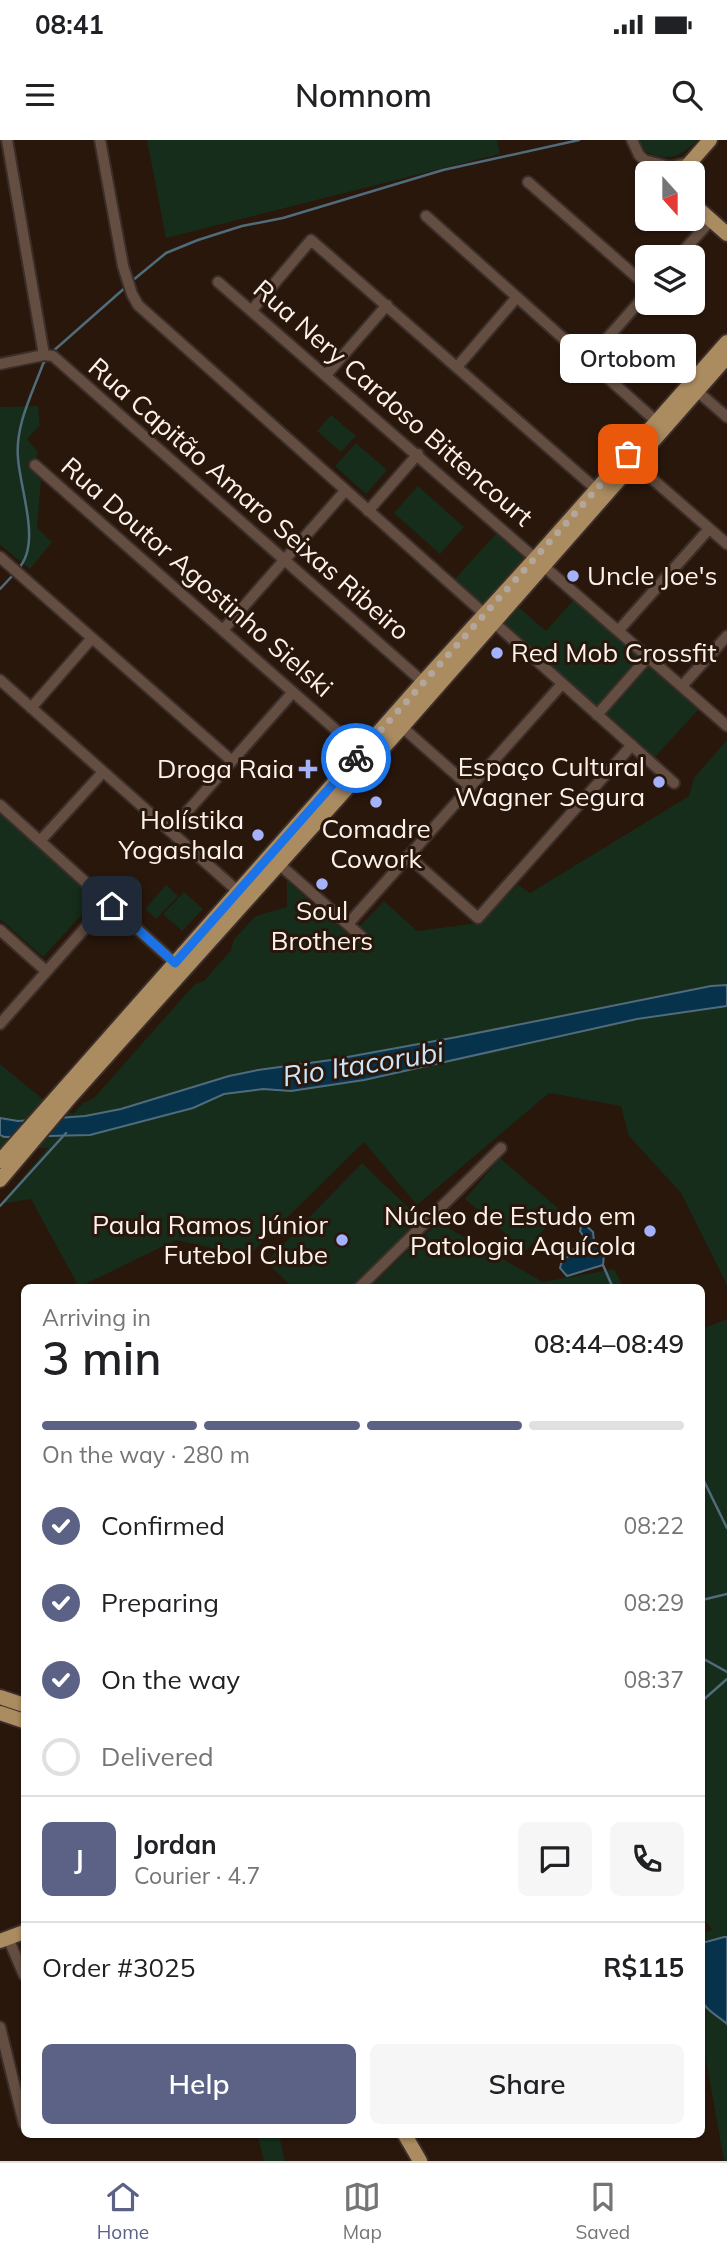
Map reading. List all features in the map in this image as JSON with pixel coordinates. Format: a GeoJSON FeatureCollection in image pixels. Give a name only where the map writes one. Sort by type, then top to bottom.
{"type":"FeatureCollection","features":[{"type":"Feature","properties":{"kind":"main road"},"geometry":{"type":"LineString","coordinates":[[691,161],[710,140]]}},
{"type":"Feature","properties":{"kind":"main road"},"geometry":{"type":"LineString","coordinates":[[705,215],[727,234]]}},
{"type":"Feature","properties":{"kind":"main road"},"geometry":{"type":"LineString","coordinates":[[540,562],[596,489],[727,342]]}},
{"type":"Feature","properties":{"kind":"main road"},"geometry":{"type":"LineString","coordinates":[[243,896],[280,864],[402,727],[489,619],[634,463],[727,357]]}},
{"type":"Feature","properties":{"kind":"main road"},"geometry":{"type":"LineString","coordinates":[[0,1161],[72,1096],[243,896],[361,752],[423,682],[489,619]]}},
{"type":"Feature","properties":{"kind":"main road"},"geometry":{"type":"LineString","coordinates":[[0,1180],[55,1098],[180,967]]}},
{"type":"Feature","properties":{"kind":"main road"},"geometry":{"type":"LineString","coordinates":[[0,1697],[21,1704]]}},
{"type":"Feature","properties":{"kind":"main road"},"geometry":{"type":"LineString","coordinates":[[0,1713],[21,1720]]}},
{"type":"Feature","properties":{"kind":"main road"},"geometry":{"type":"LineString","coordinates":[[4,1939],[21,1933]]}},
{"type":"Feature","properties":{"kind":"main road"},"geometry":{"type":"LineString","coordinates":[[407,2138],[420,2161]]}},
{"type":"Feature","properties":{"kind":"street"},"geometry":{"type":"LineString","coordinates":[[0,364],[48,355],[5,160],[7,140]]}},
{"type":"Feature","properties":{"kind":"street"},"geometry":{"type":"LineString","coordinates":[[100,140],[123,266],[138,305],[674,783]]}},
{"type":"Feature","properties":{"kind":"street"},"geometry":{"type":"LineString","coordinates":[[632,140],[644,160],[648,161]]}},
{"type":"Feature","properties":{"kind":"street"},"geometry":{"type":"LineString","coordinates":[[528,182],[635,277]]}},
{"type":"Feature","properties":{"kind":"street"},"geometry":{"type":"LineString","coordinates":[[426,216],[656,421]]}},
{"type":"Feature","properties":{"kind":"street"},"geometry":{"type":"LineString","coordinates":[[689,245],[711,220]]}},
{"type":"Feature","properties":{"kind":"street"},"geometry":{"type":"LineString","coordinates":[[252,310],[311,240],[596,489]]}},
{"type":"Feature","properties":{"kind":"street","name":"Rua Nery Cardoso Bittencourt"},"geometry":{"type":"LineString","coordinates":[[218,282],[727,726]]}},
{"type":"Feature","properties":{"kind":"street"},"geometry":{"type":"LineString","coordinates":[[457,367],[517,297]]}},
{"type":"Feature","properties":{"kind":"street"},"geometry":{"type":"LineString","coordinates":[[588,360],[635,304]]}},
{"type":"Feature","properties":{"kind":"street"},"geometry":{"type":"LineString","coordinates":[[326,375],[387,305]]}},
{"type":"Feature","properties":{"kind":"street","name":"Rua Capitão Amaro Seixas Ribeiro"},"geometry":{"type":"LineString","coordinates":[[48,355],[423,682]]}},
{"type":"Feature","properties":{"kind":"street"},"geometry":{"type":"LineString","coordinates":[[697,391],[727,417]]}},
{"type":"Feature","properties":{"kind":"street"},"geometry":{"type":"LineString","coordinates":[[368,511],[418,454]]}},
{"type":"Feature","properties":{"kind":"street"},"geometry":{"type":"LineString","coordinates":[[634,463],[727,544]]}},
{"type":"Feature","properties":{"kind":"street","name":"Rua Doutor Agostinho Sielski"},"geometry":{"type":"LineString","coordinates":[[35,465],[361,752]]}},
{"type":"Feature","properties":{"kind":"street"},"geometry":{"type":"LineString","coordinates":[[223,630],[345,491]]}},
{"type":"Feature","properties":{"kind":"street"},"geometry":{"type":"LineString","coordinates":[[618,631],[709,528]]}},
{"type":"Feature","properties":{"kind":"street"},"geometry":{"type":"LineString","coordinates":[[0,556],[232,761]]}},
{"type":"Feature","properties":{"kind":"street"},"geometry":{"type":"LineString","coordinates":[[682,687],[727,636]]}},
{"type":"Feature","properties":{"kind":"street"},"geometry":{"type":"LineString","coordinates":[[31,708],[92,638]]}},
{"type":"Feature","properties":{"kind":"street"},"geometry":{"type":"LineString","coordinates":[[597,715],[648,657]]}},
{"type":"Feature","properties":{"kind":"street"},"geometry":{"type":"LineString","coordinates":[[0,680],[243,896]]}},
{"type":"Feature","properties":{"kind":"street"},"geometry":{"type":"LineString","coordinates":[[348,925],[562,684]]}},
{"type":"Feature","properties":{"kind":"street"},"geometry":{"type":"LineString","coordinates":[[170,831],[293,692]]}},
{"type":"Feature","properties":{"kind":"street"},"geometry":{"type":"LineString","coordinates":[[402,727],[470,787]]}},
{"type":"Feature","properties":{"kind":"street"},"geometry":{"type":"LineString","coordinates":[[408,856],[478,918],[632,745]]}},
{"type":"Feature","properties":{"kind":"street"},"geometry":{"type":"LineString","coordinates":[[40,841],[103,772]]}},
{"type":"Feature","properties":{"kind":"street"},"geometry":{"type":"LineString","coordinates":[[0,805],[180,967]]}},
{"type":"Feature","properties":{"kind":"street"},"geometry":{"type":"LineString","coordinates":[[280,864],[362,937]]}},
{"type":"Feature","properties":{"kind":"street"},"geometry":{"type":"LineString","coordinates":[[0,1024],[108,902]]}},
{"type":"Feature","properties":{"kind":"street"},"geometry":{"type":"LineString","coordinates":[[0,930],[46,971]]}},
{"type":"Feature","properties":{"kind":"street"},"geometry":{"type":"LineString","coordinates":[[363,1284],[501,1148]]}},
{"type":"Feature","properties":{"kind":"street"},"geometry":{"type":"LineString","coordinates":[[4,1939],[21,1970]]}},
{"type":"Feature","properties":{"kind":"street"},"geometry":{"type":"LineString","coordinates":[[0,2027],[21,2112]]}},
{"type":"Feature","properties":{"kind":"green space"},"geometry":{"type":"Polygon","coordinates":[[[147,140],[497,140],[500,154],[166,238],[147,140]]]}},
{"type":"Feature","properties":{"kind":"green space"},"geometry":{"type":"Polygon","coordinates":[[[638,140],[697,140],[680,154],[661,157],[646,152],[638,140]]]}},
{"type":"Feature","properties":{"kind":"green space"},"geometry":{"type":"Polygon","coordinates":[[[38,406],[40,425],[27,439],[38,452],[33,472],[41,480],[37,528],[52,542],[30,569],[0,545],[0,407],[38,406]]]}},
{"type":"Feature","properties":{"kind":"green space"},"geometry":{"type":"Polygon","coordinates":[[[331,415],[356,436],[341,452],[317,431],[331,415]]]}},
{"type":"Feature","properties":{"kind":"green space"},"geometry":{"type":"Polygon","coordinates":[[[356,443],[387,470],[366,494],[335,466],[356,443]]]}},
{"type":"Feature","properties":{"kind":"green space"},"geometry":{"type":"Polygon","coordinates":[[[418,486],[464,527],[440,554],[394,513],[418,486]]]}},
{"type":"Feature","properties":{"kind":"green space"},"geometry":{"type":"Polygon","coordinates":[[[496,534],[526,560],[483,608],[453,581],[496,534]]]}},
{"type":"Feature","properties":{"kind":"green space"},"geometry":{"type":"Polygon","coordinates":[[[576,597],[644,657],[598,708],[501,621],[516,605],[546,631],[576,597]]]}},
{"type":"Feature","properties":{"kind":"green space"},"geometry":{"type":"Polygon","coordinates":[[[650,665],[699,709],[655,757],[606,713],[650,665]]]}},
{"type":"Feature","properties":{"kind":"green space"},"geometry":{"type":"Polygon","coordinates":[[[727,740],[727,1285],[681,1193],[629,1136],[621,1106],[549,1093],[417,1205],[364,1142],[248,1256],[176,1240],[85,1284],[77,1284],[31,1199],[0,1204],[48,1148],[20,1148],[0,1171],[0,1166],[14,1148],[0,1148],[0,1064],[45,1101],[73,1114],[83,1103],[94,1098],[194,985],[204,981],[231,950],[234,939],[256,916],[287,907],[287,881],[360,945],[368,937],[359,927],[384,901],[417,931],[479,923],[518,885],[530,893],[689,796],[694,778],[727,740]]]}},
{"type":"Feature","properties":{"kind":"green space"},"geometry":{"type":"Polygon","coordinates":[[[0,812],[96,899],[43,957],[0,919],[0,812]]]}},
{"type":"Feature","properties":{"kind":"green space"},"geometry":{"type":"Polygon","coordinates":[[[166,885],[178,896],[156,919],[145,909],[166,885]]]}},
{"type":"Feature","properties":{"kind":"green space"},"geometry":{"type":"Polygon","coordinates":[[[184,892],[203,909],[182,931],[163,914],[184,892]]]}},
{"type":"Feature","properties":{"kind":"green space"},"geometry":{"type":"Polygon","coordinates":[[[500,1158],[560,1210],[526,1251],[465,1199],[500,1158]]]}},
{"type":"Feature","properties":{"kind":"green space","name":"Paula Ramos Júnior Futebol Clube"},"geometry":{"type":"Polygon","coordinates":[[[362,1163],[419,1218],[355,1284],[289,1284],[266,1262],[362,1163]]]}},
{"type":"Feature","properties":{"kind":"green space"},"geometry":{"type":"Polygon","coordinates":[[[438,1222],[543,1282],[614,1269],[622,1284],[373,1284],[438,1222]]]}},
{"type":"Feature","properties":{"kind":"green space"},"geometry":{"type":"Polygon","coordinates":[[[727,1319],[727,2161],[724,2161],[705,2054],[705,1932],[712,1930],[705,1920],[705,1328],[727,1319]]]}},
{"type":"Feature","properties":{"kind":"green space"},"geometry":{"type":"Polygon","coordinates":[[[258,2138],[280,2138],[285,2161],[264,2161],[258,2138]]]}},
{"type":"Feature","properties":{"kind":"water","name":"Rio Itacorubi"},"geometry":{"type":"Polygon","coordinates":[[[727,985],[727,1006],[637,1019],[364,1080],[291,1091],[263,1089],[224,1094],[193,1108],[90,1135],[0,1135],[0,1118],[18,1121],[85,1116],[121,1109],[229,1076],[258,1070],[331,1060],[727,985]]]}},
{"type":"Feature","properties":{"kind":"water"},"geometry":{"type":"Polygon","coordinates":[[[582,1222],[593,1232],[594,1241],[604,1255],[603,1265],[567,1276],[560,1268],[562,1260],[569,1256],[571,1250],[579,1247],[584,1237],[580,1231],[582,1222]]]}},
{"type":"Feature","properties":{"kind":"water"},"geometry":{"type":"Polygon","coordinates":[[[727,1937],[727,2024],[705,2006],[705,1942],[727,1937]]]}},
{"type":"Feature","properties":{"kind":"waterway"},"geometry":{"type":"LineString","coordinates":[[132,281],[166,253],[242,226],[283,218],[443,170],[579,140]]}},
{"type":"Feature","properties":{"kind":"waterway"},"geometry":{"type":"LineString","coordinates":[[51,353],[127,286]]}},
{"type":"Feature","properties":{"kind":"waterway"},"geometry":{"type":"LineString","coordinates":[[18,569],[25,558],[29,531],[18,458],[19,434],[29,398],[47,358]]}},
{"type":"Feature","properties":{"kind":"waterway"},"geometry":{"type":"LineString","coordinates":[[0,589],[14,574]]}},
{"type":"Feature","properties":{"kind":"waterway"},"geometry":{"type":"LineString","coordinates":[[0,1206],[66,1133]]}},
{"type":"Feature","properties":{"kind":"waterway"},"geometry":{"type":"LineString","coordinates":[[603,1265],[611,1284]]}},
{"type":"Feature","properties":{"kind":"waterway"},"geometry":{"type":"LineString","coordinates":[[705,1483],[727,1528]]}},
{"type":"Feature","properties":{"kind":"waterway"},"geometry":{"type":"LineString","coordinates":[[705,1599],[727,1594]]}},
{"type":"Feature","properties":{"kind":"waterway"},"geometry":{"type":"LineString","coordinates":[[705,1660],[727,1672]]}},
{"type":"Feature","properties":{"kind":"waterway"},"geometry":{"type":"LineString","coordinates":[[705,1698],[727,1679]]}},
{"type":"Feature","properties":{"kind":"way so far"},"geometry":{"type":"LineString","coordinates":[[356,758],[628,454]]}},
{"type":"Feature","properties":{"kind":"place","name":"Ortobom"},"geometry":{"type":"Point","coordinates":[628,454]}},
{"type":"Feature","properties":{"kind":"place","name":"Uncle Joe's"},"geometry":{"type":"Point","coordinates":[573,576]}},
{"type":"Feature","properties":{"kind":"place","name":"Red Mob Crossfit"},"geometry":{"type":"Point","coordinates":[497,653]}},
{"type":"Feature","properties":{"kind":"place","name":"Droga Raia"},"geometry":{"type":"Point","coordinates":[308,769]}},
{"type":"Feature","properties":{"kind":"place","name":"Espaço Cultural Wagner Segura"},"geometry":{"type":"Point","coordinates":[659,782]}},
{"type":"Feature","properties":{"kind":"place","name":"Comadre Cowork"},"geometry":{"type":"Point","coordinates":[376,802]}},
{"type":"Feature","properties":{"kind":"place","name":"Holístika Yogashala"},"geometry":{"type":"Point","coordinates":[258,835]}},
{"type":"Feature","properties":{"kind":"place","name":"Soul Brothers"},"geometry":{"type":"Point","coordinates":[322,884]}},
{"type":"Feature","properties":{"kind":"place","name":"Núcleo de Estudo em Patologia Aquícola"},"geometry":{"type":"Point","coordinates":[650,1231]}},
{"type":"Feature","properties":{"kind":"place","name":"Paula Ramos Júnior Futebol Clube"},"geometry":{"type":"Point","coordinates":[342,1240]}},
{"type":"Feature","properties":{"kind":"route"},"geometry":{"type":"LineString","coordinates":[[112,906],[175,963],[356,758]]}}]}
